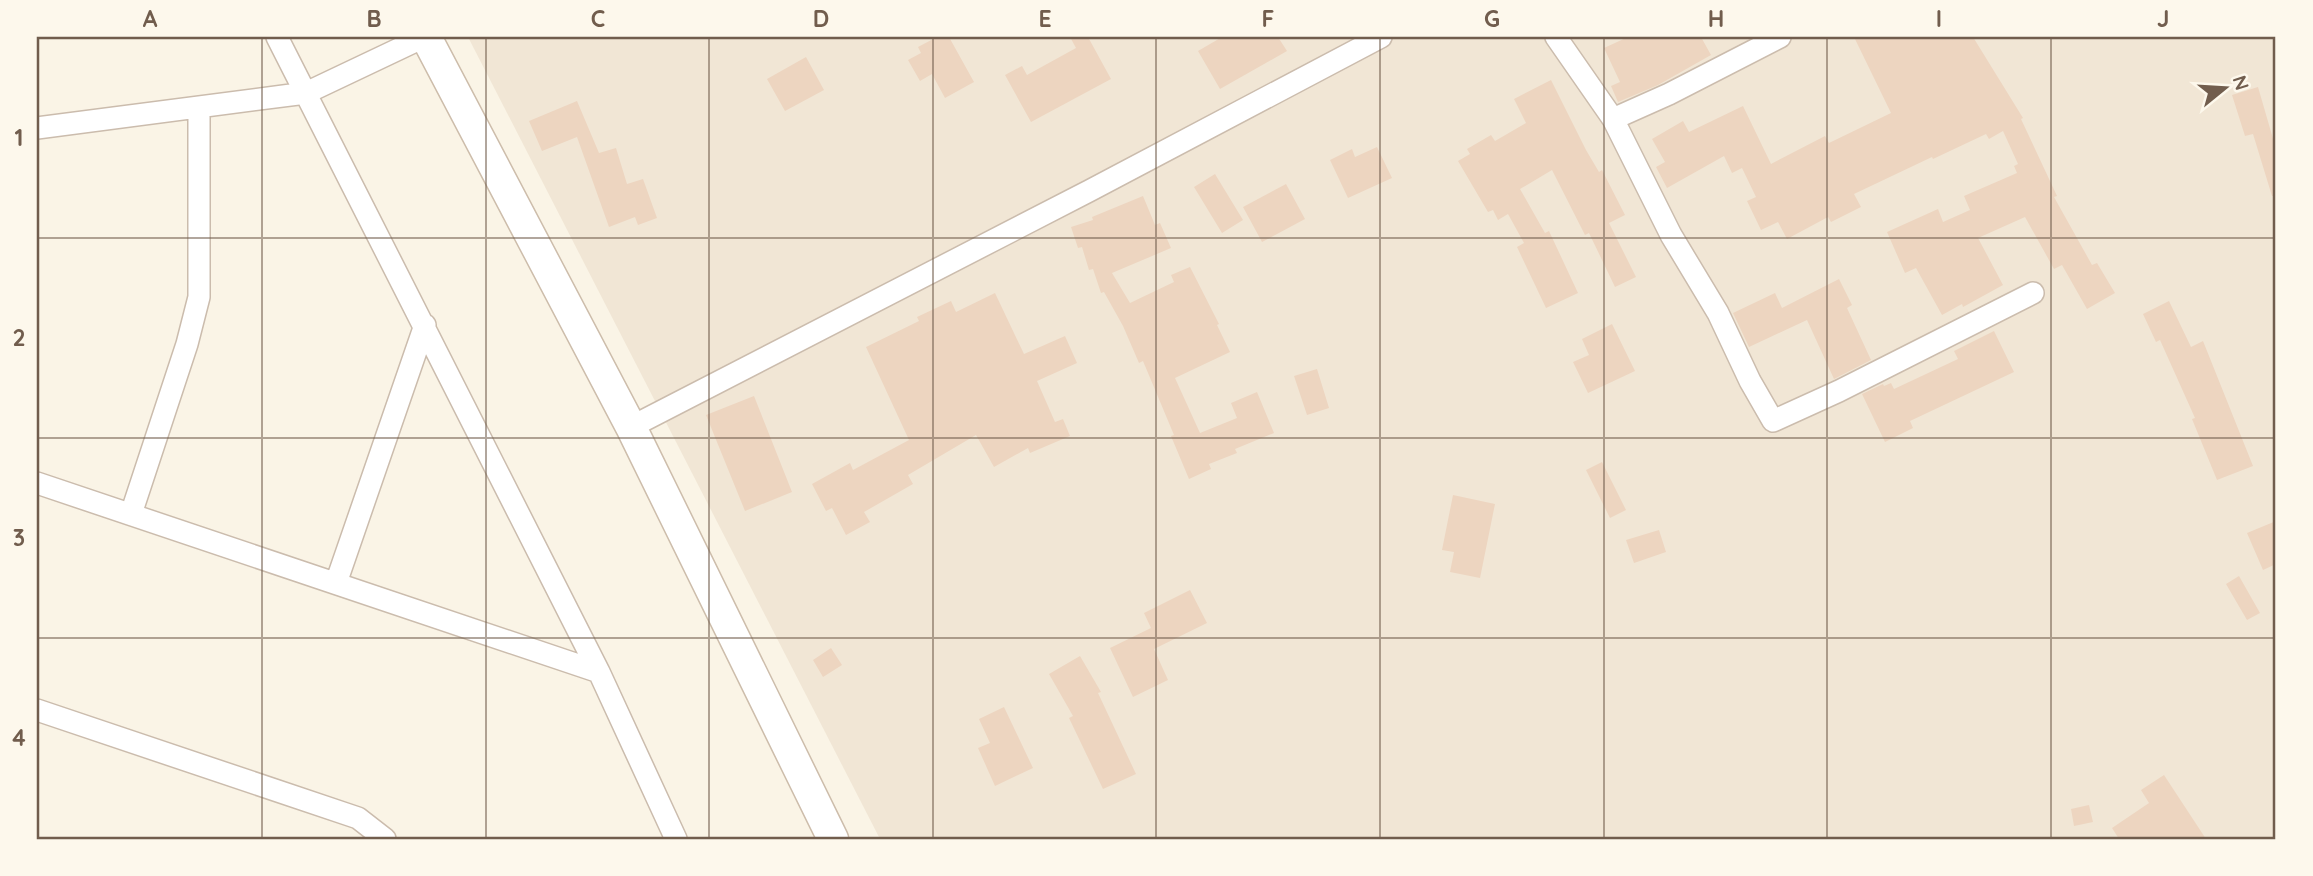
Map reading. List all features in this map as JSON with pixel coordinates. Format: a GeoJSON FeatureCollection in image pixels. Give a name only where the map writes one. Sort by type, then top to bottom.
{"type":"FeatureCollection","features":[{"type":"Feature","properties":{"kind":"street"},"geometry":{"type":"LineString","coordinates":[[277,37],[599,672],[676,839]]}},
{"type":"Feature","properties":{"kind":"street"},"geometry":{"type":"LineString","coordinates":[[37,128],[306,93],[425,37],[631,427],[833,839]]}},
{"type":"Feature","properties":{"kind":"street"},"geometry":{"type":"LineString","coordinates":[[631,427],[1381,37]]}},
{"type":"Feature","properties":{"kind":"street"},"geometry":{"type":"LineString","coordinates":[[1556,37],[1613,119],[1671,235],[1718,313],[1750,381],[1773,421],[1839,391],[2033,293]]}},
{"type":"Feature","properties":{"kind":"street"},"geometry":{"type":"LineString","coordinates":[[1613,119],[1669,94],[1780,37]]}},
{"type":"Feature","properties":{"kind":"street"},"geometry":{"type":"LineString","coordinates":[[131,514],[187,344],[199,297],[199,107]]}},
{"type":"Feature","properties":{"kind":"street"},"geometry":{"type":"LineString","coordinates":[[335,583],[425,325]]}},
{"type":"Feature","properties":{"kind":"street"},"geometry":{"type":"LineString","coordinates":[[37,482],[599,672]]}},
{"type":"Feature","properties":{"kind":"street"},"geometry":{"type":"LineString","coordinates":[[37,710],[358,818],[385,839]]}},
{"type":"Feature","properties":{"kind":"shaded area"},"geometry":{"type":"Polygon","coordinates":[[[468,37],[2276,37],[2276,839],[880,839],[468,37]]]}},
{"type":"Feature","properties":{"kind":"building"},"geometry":{"type":"Polygon","coordinates":[[[937,37],[949,37],[974,82],[945,98],[932,74],[920,81],[908,60],[921,53],[918,47],[937,37]]]}},
{"type":"Feature","properties":{"kind":"building"},"geometry":{"type":"Polygon","coordinates":[[[1070,37],[1088,37],[1111,79],[1031,122],[1005,75],[1022,66],[1027,75],[1076,48],[1070,37]]]}},
{"type":"Feature","properties":{"kind":"building"},"geometry":{"type":"Polygon","coordinates":[[[1222,37],[1278,37],[1287,51],[1220,89],[1198,51],[1222,37]]]}},
{"type":"Feature","properties":{"kind":"building"},"geometry":{"type":"Polygon","coordinates":[[[1628,37],[1701,37],[1711,55],[1658,85],[1618,102],[1611,86],[1620,82],[1604,48],[1628,37]]]}},
{"type":"Feature","properties":{"kind":"building"},"geometry":{"type":"Polygon","coordinates":[[[1854,37],[1973,37],[2023,118],[2021,119],[2057,196],[2054,197],[2092,265],[2097,263],[2115,293],[2087,309],[2062,265],[2054,269],[2025,217],[1978,238],[2003,285],[1963,307],[1962,304],[1942,315],[1916,268],[1905,273],[1887,232],[1938,209],[1943,222],[1970,210],[1964,196],[2017,173],[2014,166],[2018,164],[2003,131],[1989,139],[1986,134],[1854,194],[1861,207],[1831,222],[1828,217],[1787,239],[1778,222],[1761,230],[1747,201],[1756,197],[1742,168],[1732,173],[1724,156],[1667,188],[1656,167],[1665,162],[1652,139],[1683,121],[1689,132],[1743,106],[1771,164],[1825,136],[1829,143],[1891,113],[1854,37]]]}},
{"type":"Feature","properties":{"kind":"building"},"geometry":{"type":"Polygon","coordinates":[[[806,57],[824,90],[785,111],[767,79],[806,57]]]}},
{"type":"Feature","properties":{"kind":"building"},"geometry":{"type":"Polygon","coordinates":[[[1551,80],[1586,150],[1599,172],[1602,170],[1625,215],[1609,223],[1636,277],[1615,287],[1589,233],[1585,235],[1552,170],[1520,189],[1545,233],[1549,231],[1578,293],[1546,308],[1517,247],[1524,243],[1508,214],[1498,220],[1493,210],[1488,212],[1458,161],[1470,154],[1467,149],[1491,135],[1495,141],[1526,123],[1514,99],[1551,80]]]}},
{"type":"Feature","properties":{"kind":"building"},"geometry":{"type":"Polygon","coordinates":[[[2258,87],[2276,149],[2276,196],[2272,196],[2253,134],[2245,136],[2232,95],[2258,87]]]}},
{"type":"Feature","properties":{"kind":"building"},"geometry":{"type":"Polygon","coordinates":[[[577,101],[599,153],[616,148],[627,184],[643,179],[657,218],[638,225],[635,217],[609,227],[577,137],[542,151],[529,121],[577,101]]]}},
{"type":"Feature","properties":{"kind":"building"},"geometry":{"type":"Polygon","coordinates":[[[1377,147],[1392,178],[1348,198],[1330,160],[1352,149],[1355,157],[1377,147]]]}},
{"type":"Feature","properties":{"kind":"building"},"geometry":{"type":"Polygon","coordinates":[[[1215,174],[1243,220],[1222,233],[1194,187],[1215,174]]]}},
{"type":"Feature","properties":{"kind":"building"},"geometry":{"type":"Polygon","coordinates":[[[1286,184],[1305,219],[1262,242],[1243,207],[1286,184]]]}},
{"type":"Feature","properties":{"kind":"building"},"geometry":{"type":"Polygon","coordinates":[[[1143,196],[1155,225],[1160,223],[1171,248],[1112,273],[1130,303],[1174,282],[1171,275],[1190,267],[1230,352],[1175,378],[1200,433],[1237,418],[1231,403],[1257,392],[1274,433],[1235,449],[1237,453],[1209,464],[1211,469],[1189,479],[1143,361],[1139,363],[1123,326],[1104,292],[1101,293],[1093,269],[1089,270],[1082,247],[1078,248],[1071,227],[1093,220],[1092,217],[1143,196]]]}},
{"type":"Feature","properties":{"kind":"building"},"geometry":{"type":"Polygon","coordinates":[[[1839,279],[1852,305],[1847,308],[1871,360],[1834,379],[1807,320],[1749,347],[1733,313],[1775,293],[1782,308],[1839,279]]]}},
{"type":"Feature","properties":{"kind":"building"},"geometry":{"type":"Polygon","coordinates":[[[995,293],[1024,354],[1065,336],[1077,363],[1037,381],[1055,422],[1063,419],[1070,436],[1030,453],[1028,448],[994,467],[976,435],[908,475],[913,484],[864,512],[870,522],[846,535],[832,508],[826,511],[812,484],[850,463],[853,470],[909,440],[866,347],[919,321],[917,317],[951,301],[956,312],[995,293]]]}},
{"type":"Feature","properties":{"kind":"building"},"geometry":{"type":"Polygon","coordinates":[[[2169,301],[2191,347],[2203,341],[2253,466],[2217,480],[2192,419],[2195,418],[2160,340],[2156,342],[2143,314],[2169,301]]]}},
{"type":"Feature","properties":{"kind":"building"},"geometry":{"type":"Polygon","coordinates":[[[1612,324],[1635,371],[1588,393],[1573,362],[1589,355],[1582,339],[1612,324]]]}},
{"type":"Feature","properties":{"kind":"building"},"geometry":{"type":"Polygon","coordinates":[[[1994,331],[2014,372],[1910,421],[1913,428],[1885,442],[1862,394],[1883,384],[1884,386],[1891,383],[1894,389],[1958,359],[1954,351],[1994,331]]]}},
{"type":"Feature","properties":{"kind":"building"},"geometry":{"type":"Polygon","coordinates":[[[1317,369],[1329,408],[1307,415],[1294,376],[1317,369]]]}},
{"type":"Feature","properties":{"kind":"building"},"geometry":{"type":"Polygon","coordinates":[[[754,396],[792,492],[745,511],[706,415],[754,396]]]}},
{"type":"Feature","properties":{"kind":"building"},"geometry":{"type":"Polygon","coordinates":[[[1602,462],[1626,510],[1610,518],[1586,470],[1602,462]]]}},
{"type":"Feature","properties":{"kind":"building"},"geometry":{"type":"Polygon","coordinates":[[[1453,495],[1495,504],[1480,578],[1450,572],[1454,552],[1442,550],[1453,495]]]}},
{"type":"Feature","properties":{"kind":"building"},"geometry":{"type":"Polygon","coordinates":[[[2276,521],[2276,564],[2263,570],[2247,533],[2276,521]]]}},
{"type":"Feature","properties":{"kind":"building"},"geometry":{"type":"Polygon","coordinates":[[[1659,530],[1666,552],[1634,563],[1626,540],[1659,530]]]}},
{"type":"Feature","properties":{"kind":"building"},"geometry":{"type":"Polygon","coordinates":[[[2239,576],[2260,613],[2247,620],[2226,584],[2239,576]]]}},
{"type":"Feature","properties":{"kind":"building"},"geometry":{"type":"Polygon","coordinates":[[[1190,590],[1207,623],[1154,649],[1168,680],[1133,697],[1110,648],[1151,628],[1144,613],[1190,590]]]}},
{"type":"Feature","properties":{"kind":"building"},"geometry":{"type":"Polygon","coordinates":[[[831,648],[842,665],[823,677],[813,660],[831,648]]]}},
{"type":"Feature","properties":{"kind":"building"},"geometry":{"type":"Polygon","coordinates":[[[1080,656],[1101,692],[1098,693],[1136,774],[1103,789],[1069,718],[1073,716],[1049,674],[1080,656]]]}},
{"type":"Feature","properties":{"kind":"building"},"geometry":{"type":"Polygon","coordinates":[[[1004,707],[1033,768],[995,786],[978,748],[990,743],[979,719],[1004,707]]]}},
{"type":"Feature","properties":{"kind":"building"},"geometry":{"type":"Polygon","coordinates":[[[2164,775],[2206,839],[2119,839],[2112,828],[2149,803],[2141,790],[2164,775]]]}},
{"type":"Feature","properties":{"kind":"building"},"geometry":{"type":"Polygon","coordinates":[[[2089,805],[2093,822],[2074,826],[2071,809],[2089,805]]]}}]}
